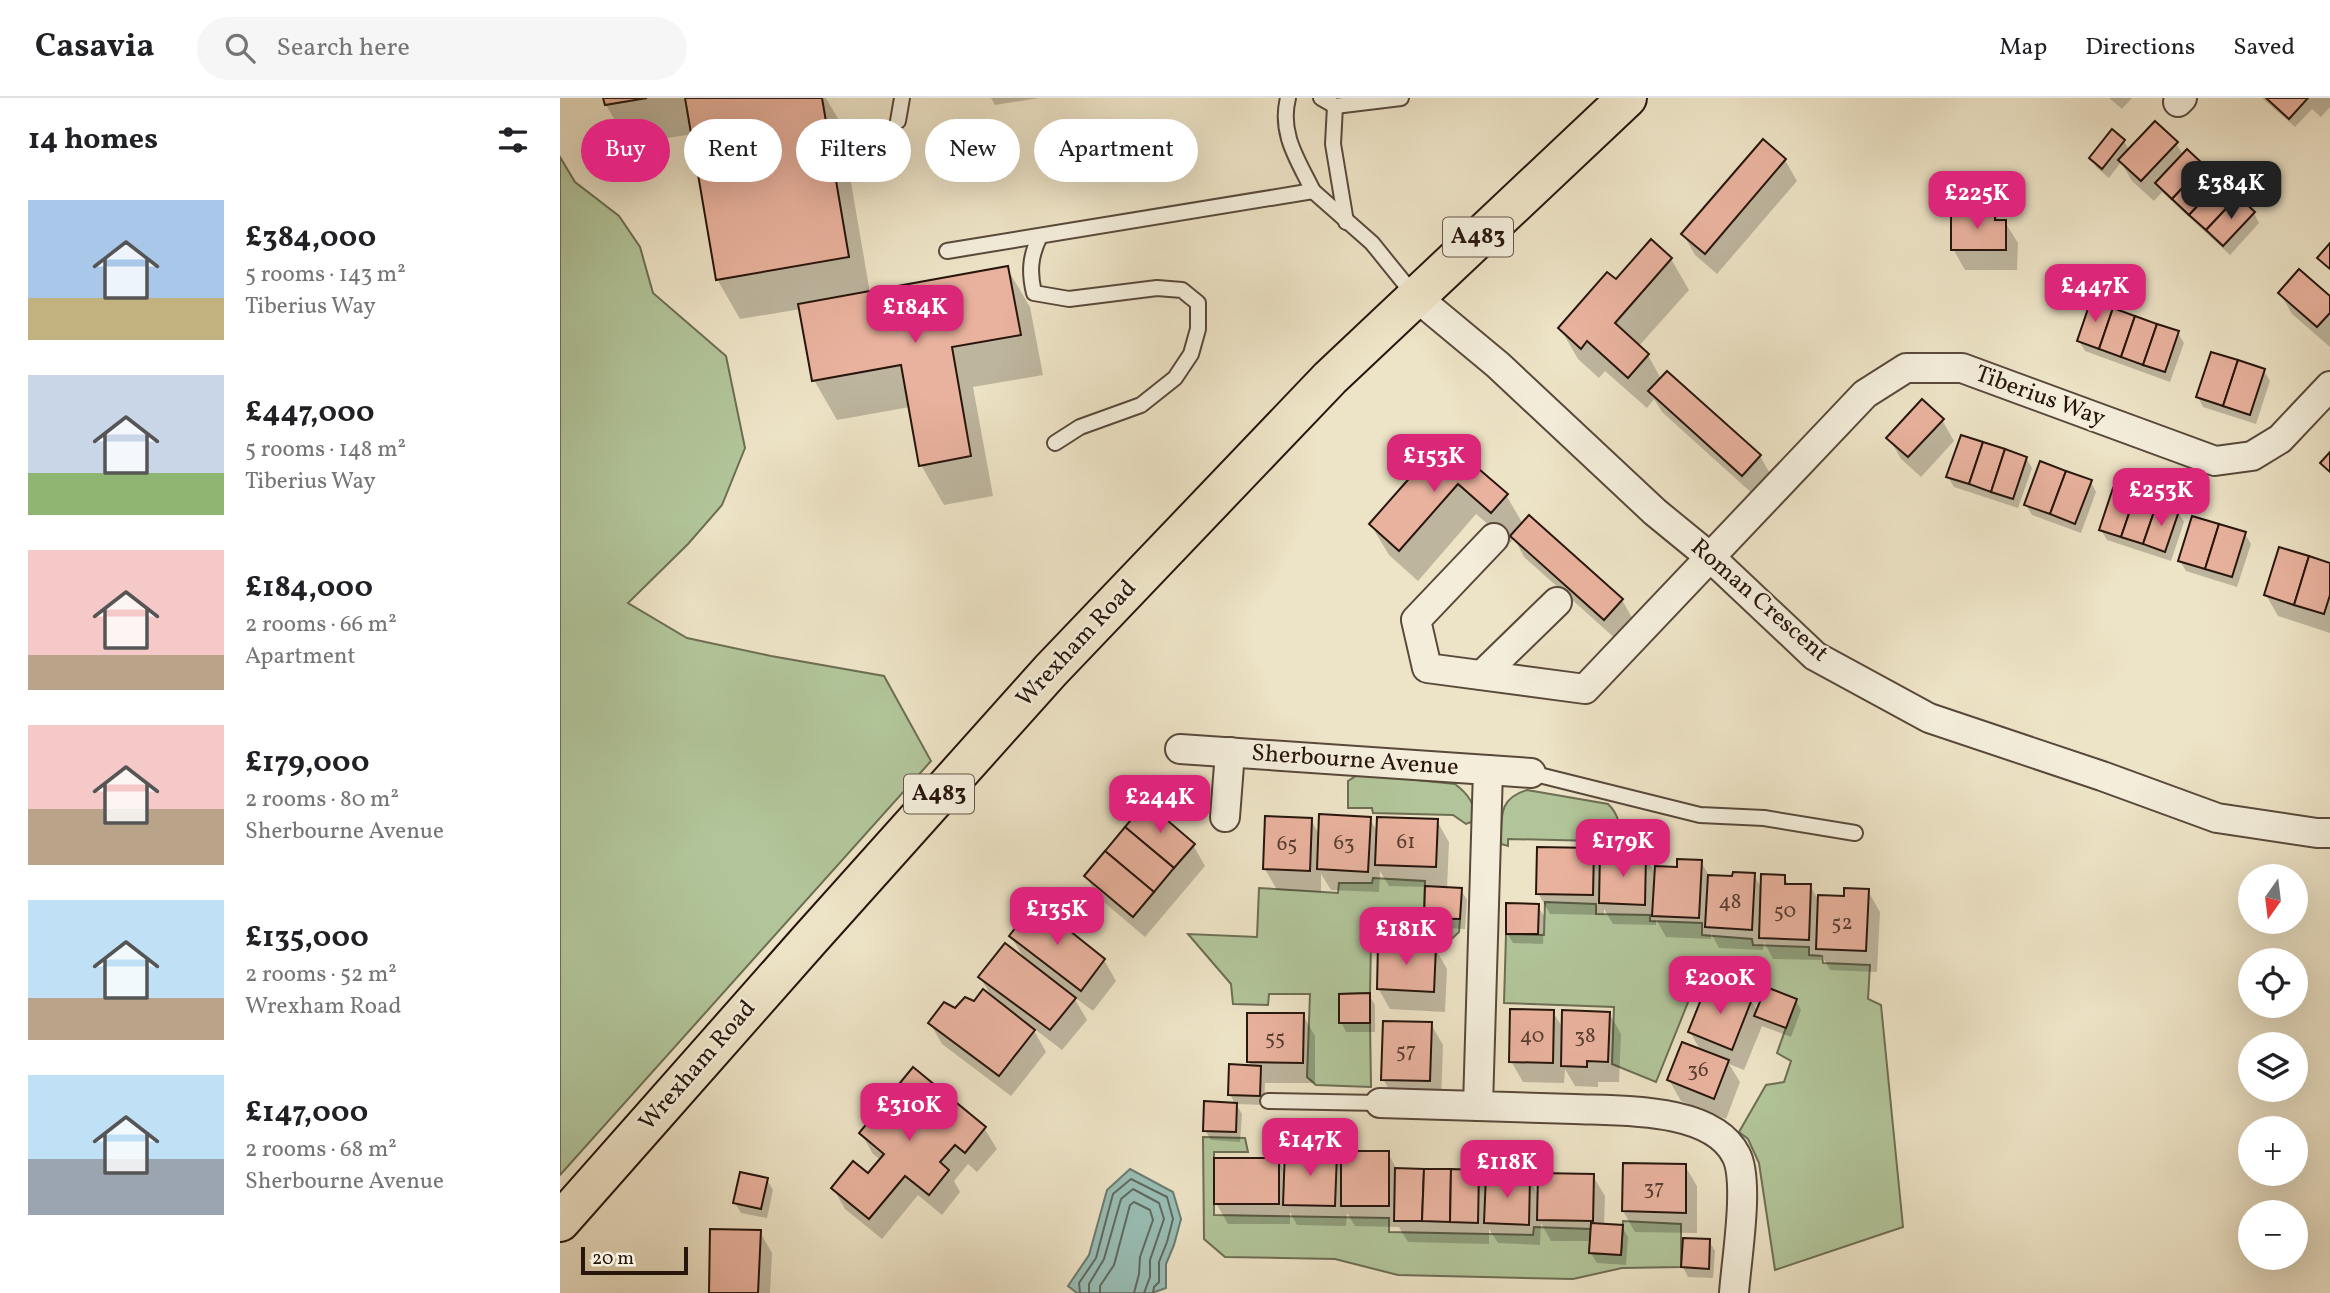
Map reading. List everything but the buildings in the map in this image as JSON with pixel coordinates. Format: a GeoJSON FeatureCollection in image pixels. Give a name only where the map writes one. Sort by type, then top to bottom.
{"type":"FeatureCollection","features":[{"type":"Feature","properties":{"kind":"highway","name":"Wrexham Road"},"geometry":{"type":"LineString","coordinates":[[560,1222],[1051,670],[1330,378],[1627,98]]}},
{"type":"Feature","properties":{"kind":"street","name":"Roman Crescent"},"geometry":{"type":"LineString","coordinates":[[1415,296],[1498,365],[1655,512],[1710,558],[1815,656],[1928,718],[2217,818],[2330,833]]}},
{"type":"Feature","properties":{"kind":"street","name":"Tiberius Way"},"geometry":{"type":"LineString","coordinates":[[1482,675],[1585,689],[1865,394],[1906,368],[1962,368],[2215,461],[2252,456],[2280,439],[2330,386]]}},
{"type":"Feature","properties":{"kind":"street"},"geometry":{"type":"LineString","coordinates":[[1494,538],[1416,620],[1427,668],[1482,675],[1557,602]]}},
{"type":"Feature","properties":{"kind":"street","name":"Sherbourne Avenue"},"geometry":{"type":"LineString","coordinates":[[1180,749],[1531,773]]}},
{"type":"Feature","properties":{"kind":"street"},"geometry":{"type":"LineString","coordinates":[[1225,817],[1230,752]]}},
{"type":"Feature","properties":{"kind":"street","name":"Sherbourne Avenue"},"geometry":{"type":"LineString","coordinates":[[1478,1106],[1488,770]]}},
{"type":"Feature","properties":{"kind":"street"},"geometry":{"type":"LineString","coordinates":[[1380,1103],[1650,1112],[1697,1124],[1723,1137],[1737,1156],[1742,1182],[1734,1293]]}},
{"type":"Feature","properties":{"kind":"lane"},"geometry":{"type":"LineString","coordinates":[[898,119],[902,98]]}},
{"type":"Feature","properties":{"kind":"lane"},"geometry":{"type":"LineString","coordinates":[[1288,98],[1287,137],[1313,191],[1372,243],[1415,296]]}},
{"type":"Feature","properties":{"kind":"lane"},"geometry":{"type":"LineString","coordinates":[[1321,98],[1335,106],[1401,98]]}},
{"type":"Feature","properties":{"kind":"lane"},"geometry":{"type":"LineString","coordinates":[[1335,106],[1333,144],[1346,222]]}},
{"type":"Feature","properties":{"kind":"lane"},"geometry":{"type":"LineString","coordinates":[[947,251],[1313,191]]}},
{"type":"Feature","properties":{"kind":"lane"},"geometry":{"type":"LineString","coordinates":[[1040,236],[1033,250],[1031,263],[1034,293],[1069,299],[1157,288],[1182,290],[1198,303],[1198,329],[1192,354],[1175,378],[1141,405],[1080,427],[1055,443]]}},
{"type":"Feature","properties":{"kind":"lane","name":"Sherbourne Avenue"},"geometry":{"type":"LineString","coordinates":[[1531,773],[1700,815],[1764,818],[1855,832]]}},
{"type":"Feature","properties":{"kind":"lane"},"geometry":{"type":"LineString","coordinates":[[1268,1101],[1380,1103]]}},
{"type":"Feature","properties":{"kind":"green space"},"geometry":{"type":"Polygon","coordinates":[[[560,157],[575,182],[619,216],[640,247],[653,293],[726,356],[745,448],[722,505],[688,544],[628,603],[687,638],[884,676],[931,761],[560,1175],[560,157]]]}},
{"type":"Feature","properties":{"kind":"green space"},"geometry":{"type":"Polygon","coordinates":[[[1359,774],[1455,784],[1470,800],[1474,809],[1474,821],[1466,824],[1453,815],[1373,813],[1372,808],[1348,808],[1348,781],[1359,774]]]}},
{"type":"Feature","properties":{"kind":"green space"},"geometry":{"type":"Polygon","coordinates":[[[1527,790],[1608,804],[1618,819],[1619,848],[1597,846],[1597,841],[1508,839],[1508,846],[1501,844],[1502,818],[1506,804],[1517,794],[1527,790]]]}},
{"type":"Feature","properties":{"kind":"green space"},"geometry":{"type":"Polygon","coordinates":[[[1373,878],[1425,881],[1424,917],[1460,919],[1459,932],[1445,945],[1371,942],[1370,993],[1339,994],[1339,1023],[1370,1023],[1371,1087],[1316,1085],[1307,1077],[1310,994],[1269,994],[1268,1005],[1233,1004],[1231,984],[1188,934],[1257,937],[1259,888],[1338,893],[1339,883],[1372,883],[1373,878]]]}},
{"type":"Feature","properties":{"kind":"green space"},"geometry":{"type":"Polygon","coordinates":[[[1545,902],[1596,904],[1596,914],[1650,915],[1650,921],[1702,923],[1702,935],[1752,939],[1753,945],[1809,947],[1809,955],[1822,956],[1823,963],[1870,965],[1868,999],[1881,1005],[1903,1227],[1775,1270],[1759,1163],[1748,1139],[1739,1132],[1766,1085],[1784,1082],[1791,1061],[1777,1053],[1796,999],[1765,987],[1758,988],[1752,999],[1752,992],[1699,975],[1656,1082],[1612,1064],[1614,1007],[1504,1003],[1506,934],[1544,935],[1545,902]]]}},
{"type":"Feature","properties":{"kind":"green space"},"geometry":{"type":"Polygon","coordinates":[[[1203,1137],[1245,1138],[1248,1152],[1214,1152],[1214,1215],[1389,1218],[1389,1232],[1533,1235],[1534,1227],[1591,1229],[1589,1253],[1621,1255],[1623,1221],[1681,1224],[1681,1267],[1622,1268],[1573,1279],[1398,1275],[1335,1259],[1225,1257],[1204,1239],[1203,1137]]]}},
{"type":"Feature","properties":{"kind":"water"},"geometry":{"type":"Polygon","coordinates":[[[1130,1169],[1173,1192],[1181,1219],[1166,1264],[1166,1288],[1152,1293],[1077,1293],[1068,1286],[1089,1255],[1107,1190],[1130,1169]]]}}]}
